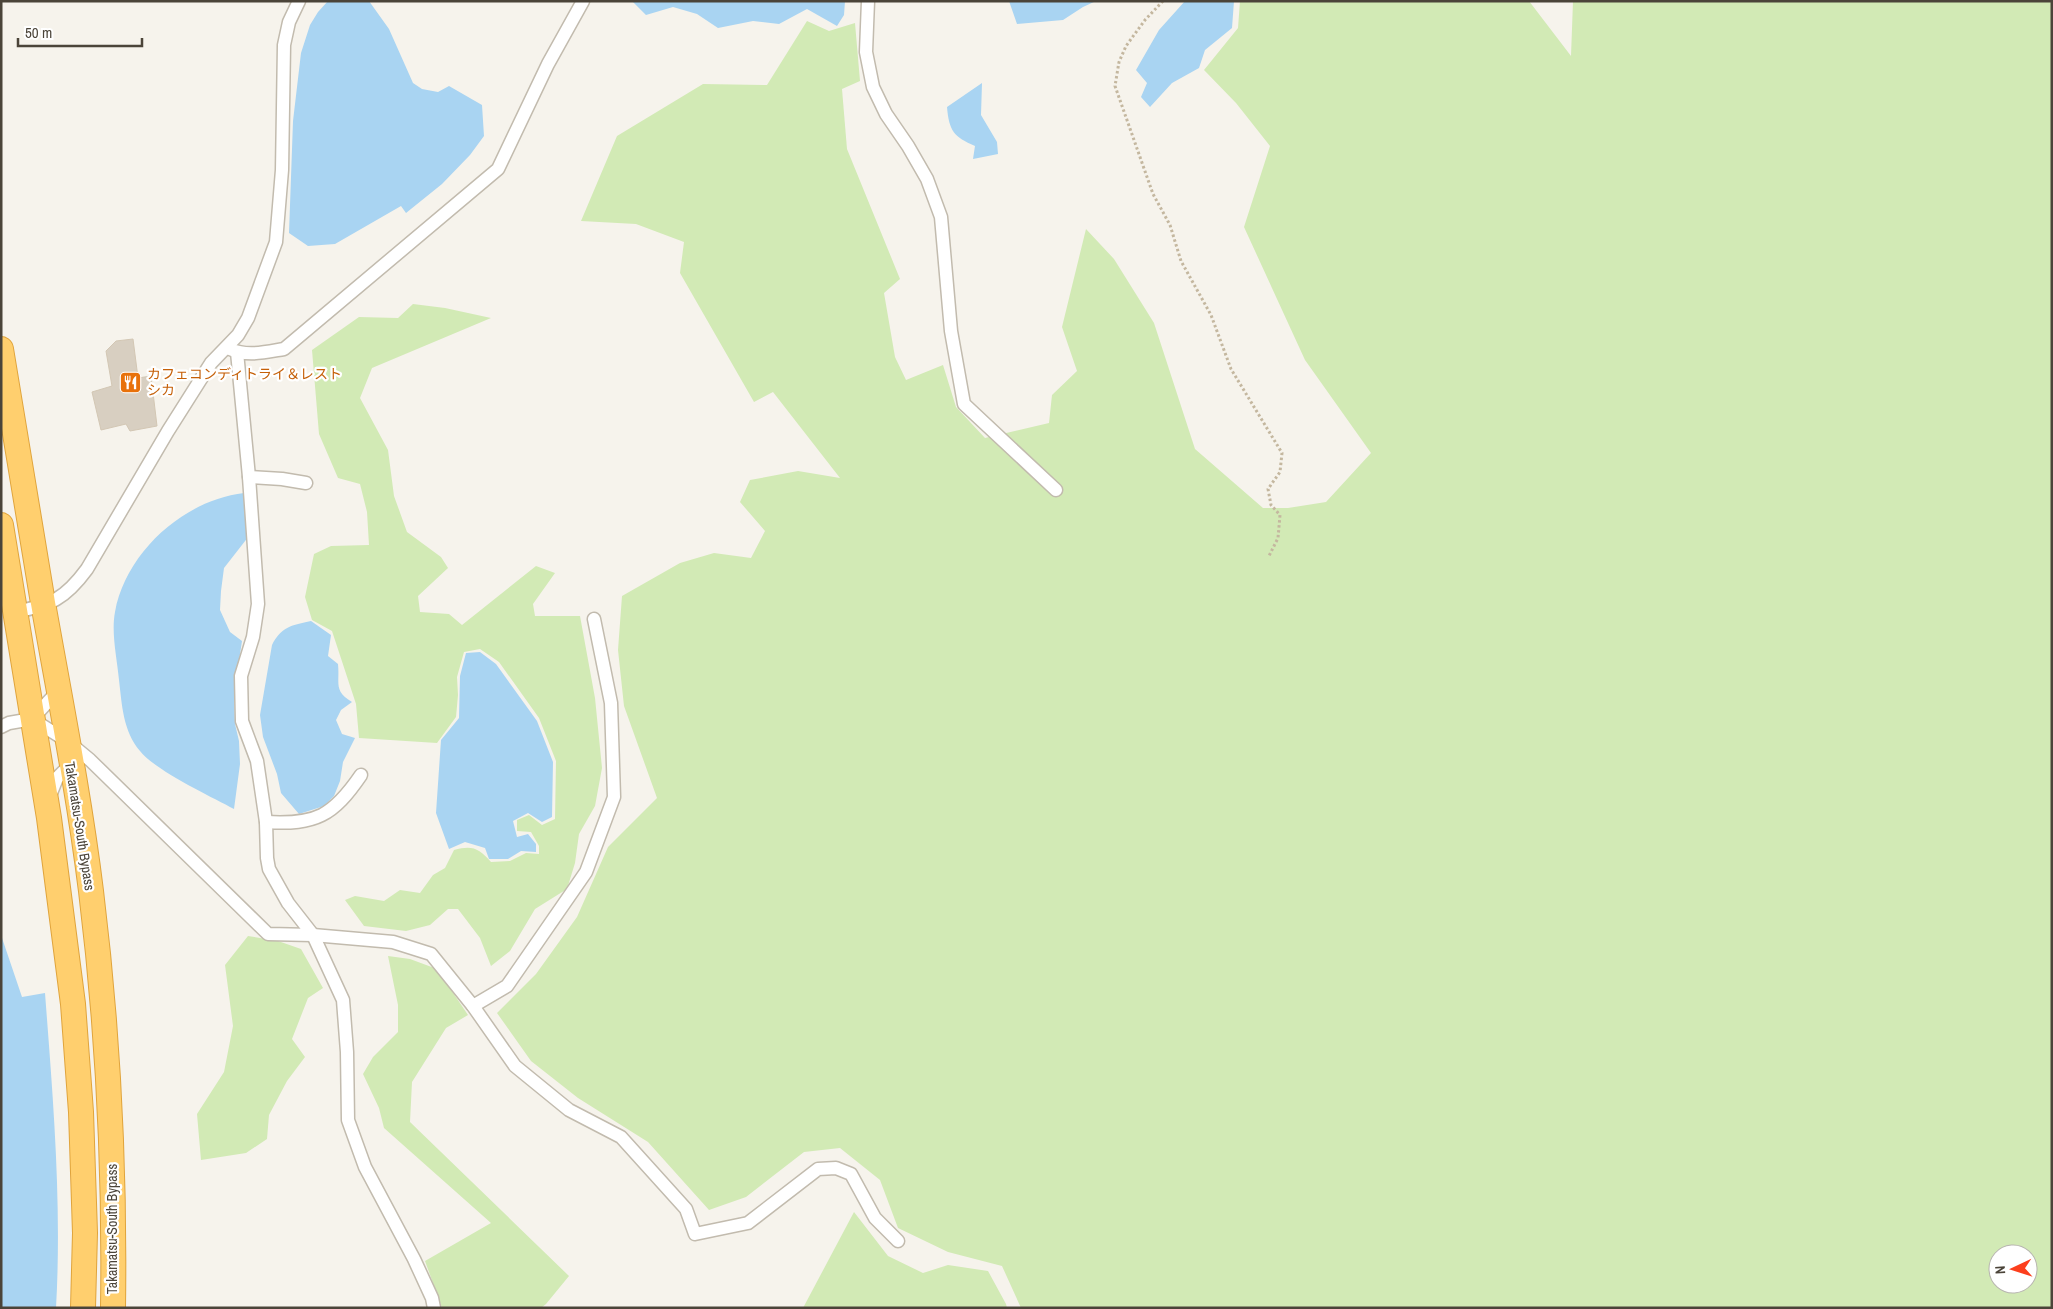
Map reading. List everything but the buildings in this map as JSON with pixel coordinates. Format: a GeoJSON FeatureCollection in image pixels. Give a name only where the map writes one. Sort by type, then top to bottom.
{"type":"FeatureCollection","features":[{"type":"Feature","properties":{"kind":"highway","name":"Takamatsu-South Bypass"},"geometry":{"type":"LineString","coordinates":[[1,349],[59,690],[76,754],[103,1001],[110,1114],[114,1231],[113,1308]]}},
{"type":"Feature","properties":{"kind":"highway","name":"Takamatsu-South Bypass"},"geometry":{"type":"LineString","coordinates":[[1,525],[47,805],[73,1004],[80,1102],[85,1233],[82,1308]]}},
{"type":"Feature","properties":{"kind":"street"},"geometry":{"type":"LineString","coordinates":[[15,612],[44,606],[65,594],[87,569],[168,431],[211,363],[238,335],[248,318],[276,242],[282,170],[284,45],[289,22],[299,1]]}},
{"type":"Feature","properties":{"kind":"street"},"geometry":{"type":"LineString","coordinates":[[225,347],[237,352],[261,353],[284,349],[498,170],[548,64],[582,1]]}},
{"type":"Feature","properties":{"kind":"street"},"geometry":{"type":"LineString","coordinates":[[868,1],[866,52],[873,87],[886,114],[908,146],[927,179],[941,216],[951,331],[964,404],[1056,490]]}},
{"type":"Feature","properties":{"kind":"street"},"geometry":{"type":"LineString","coordinates":[[237,352],[249,476],[258,604],[253,636],[241,676],[242,722],[257,761],[266,822],[269,869],[288,903],[313,935],[343,1000],[347,1052],[348,1120],[365,1167],[414,1259],[432,1298],[434,1308]]}},
{"type":"Feature","properties":{"kind":"street"},"geometry":{"type":"LineString","coordinates":[[249,476],[306,483]]}},
{"type":"Feature","properties":{"kind":"street"},"geometry":{"type":"LineString","coordinates":[[473,1006],[507,986],[586,872],[614,797],[611,703],[594,619]]}},
{"type":"Feature","properties":{"kind":"street"},"geometry":{"type":"LineString","coordinates":[[1,726],[32,719],[59,690]]}},
{"type":"Feature","properties":{"kind":"street"},"geometry":{"type":"LineString","coordinates":[[32,719],[76,754],[268,934],[313,935],[393,942],[431,954],[473,1006],[515,1066],[569,1110],[621,1137],[686,1209],[695,1234],[748,1223],[818,1169],[836,1168],[851,1174],[875,1218],[898,1241]]}},
{"type":"Feature","properties":{"kind":"street"},"geometry":{"type":"LineString","coordinates":[[47,805],[57,778],[76,754]]}},
{"type":"Feature","properties":{"kind":"street"},"geometry":{"type":"LineString","coordinates":[[266,822],[291,824],[327,814],[347,796],[361,775]]}},
{"type":"Feature","properties":{"kind":"path"},"geometry":{"type":"LineString","coordinates":[[1162,1],[1126,46],[1119,62],[1115,86],[1153,194],[1170,226],[1181,261],[1211,314],[1231,369],[1282,453],[1280,472],[1268,488],[1271,505],[1280,515],[1278,538],[1269,556]]}},
{"type":"Feature","properties":{"kind":"green space"},"geometry":{"type":"Polygon","coordinates":[[[1240,1],[1529,1],[1571,56],[1573,1],[2052,1],[2052,1308],[1021,1308],[1002,1266],[948,1252],[898,1228],[880,1180],[840,1148],[804,1152],[746,1197],[709,1210],[648,1142],[578,1098],[531,1061],[497,1013],[536,974],[577,917],[608,847],[657,798],[624,706],[618,650],[622,596],[680,563],[714,553],[751,558],[765,531],[740,502],[750,480],[798,471],[840,478],[773,392],[754,402],[680,273],[684,242],[636,224],[581,221],[617,136],[703,84],[767,85],[807,21],[829,31],[855,23],[860,81],[842,89],[847,149],[900,279],[884,293],[895,357],[906,380],[943,365],[956,407],[985,438],[1049,423],[1052,395],[1077,371],[1062,327],[1086,229],[1114,259],[1154,323],[1195,449],[1263,508],[1288,508],[1326,502],[1371,453],[1305,360],[1244,227],[1270,146],[1236,103],[1204,70],[1238,28],[1240,1]]]}},
{"type":"Feature","properties":{"kind":"green space"},"geometry":{"type":"Polygon","coordinates":[[[413,304],[445,308],[491,318],[372,368],[360,398],[388,450],[394,496],[407,532],[441,557],[448,568],[418,596],[420,612],[449,614],[462,625],[536,566],[555,573],[533,604],[535,616],[580,616],[595,698],[602,768],[595,806],[579,834],[575,863],[567,889],[535,909],[510,951],[491,966],[480,938],[458,909],[448,909],[430,925],[406,931],[364,926],[345,900],[355,896],[384,901],[400,890],[420,893],[433,875],[445,868],[454,850],[475,849],[491,862],[510,861],[526,853],[539,854],[539,846],[531,832],[517,831],[517,820],[529,815],[542,825],[555,819],[556,761],[539,718],[499,662],[480,649],[464,652],[457,677],[456,717],[437,743],[359,738],[356,704],[332,631],[312,620],[305,597],[314,554],[331,546],[369,545],[367,512],[360,484],[338,478],[319,434],[312,350],[359,317],[398,318],[413,304]]]}},
{"type":"Feature","properties":{"kind":"green space"},"geometry":{"type":"Polygon","coordinates":[[[248,936],[278,941],[301,949],[323,988],[308,998],[292,1039],[305,1057],[287,1081],[269,1115],[267,1139],[246,1153],[201,1160],[197,1114],[224,1072],[233,1026],[225,965],[248,936]]]}},
{"type":"Feature","properties":{"kind":"green space"},"geometry":{"type":"Polygon","coordinates":[[[388,956],[410,959],[437,969],[468,1015],[446,1028],[412,1082],[410,1122],[569,1276],[541,1308],[442,1308],[425,1261],[491,1223],[384,1128],[379,1108],[363,1074],[373,1057],[398,1032],[398,1005],[388,956]]]}},
{"type":"Feature","properties":{"kind":"green space"},"geometry":{"type":"Polygon","coordinates":[[[854,1212],[888,1256],[923,1273],[948,1265],[988,1271],[1007,1308],[803,1308],[854,1212]]]}},
{"type":"Feature","properties":{"kind":"water"},"geometry":{"type":"Polygon","coordinates":[[[328,1],[369,1],[389,29],[413,83],[422,89],[438,92],[449,86],[482,105],[484,136],[470,155],[442,184],[406,213],[401,206],[335,244],[308,246],[289,233],[293,121],[301,53],[310,25],[328,1]]]}},
{"type":"Feature","properties":{"kind":"water"},"geometry":{"type":"Polygon","coordinates":[[[632,1],[845,1],[844,15],[837,26],[807,9],[779,24],[753,21],[718,28],[697,14],[673,7],[646,15],[632,1]]]}},
{"type":"Feature","properties":{"kind":"water"},"geometry":{"type":"Polygon","coordinates":[[[1009,1],[1096,1],[1063,20],[1017,24],[1009,1]]]}},
{"type":"Feature","properties":{"kind":"water"},"geometry":{"type":"Polygon","coordinates":[[[1185,1],[1234,1],[1232,28],[1205,50],[1199,68],[1172,83],[1150,107],[1141,97],[1147,83],[1136,70],[1159,30],[1185,1]]]}},
{"type":"Feature","properties":{"kind":"water"},"geometry":{"type":"Polygon","coordinates":[[[982,83],[981,115],[997,142],[998,154],[973,159],[975,146],[957,136],[951,128],[947,107],[982,83]]]}},
{"type":"Feature","properties":{"kind":"water"},"geometry":{"type":"Polygon","coordinates":[[[244,493],[249,536],[224,568],[220,610],[230,632],[242,641],[234,694],[235,724],[239,741],[240,764],[234,809],[158,767],[134,743],[122,708],[114,620],[121,590],[131,569],[161,533],[180,518],[200,506],[244,493]]]}},
{"type":"Feature","properties":{"kind":"water"},"geometry":{"type":"Polygon","coordinates":[[[311,621],[331,635],[328,656],[338,664],[338,681],[342,694],[352,702],[341,710],[336,720],[342,734],[355,738],[343,762],[340,781],[334,796],[324,806],[299,814],[281,793],[277,774],[263,737],[260,715],[272,645],[275,639],[288,628],[311,621]]]}},
{"type":"Feature","properties":{"kind":"water"},"geometry":{"type":"Polygon","coordinates":[[[480,652],[496,664],[537,721],[553,762],[552,817],[542,822],[528,813],[513,821],[517,837],[528,834],[536,844],[536,852],[521,851],[508,859],[489,859],[485,848],[465,842],[449,849],[436,813],[441,740],[459,718],[460,676],[466,653],[480,652]]]}},
{"type":"Feature","properties":{"kind":"water"},"geometry":{"type":"Polygon","coordinates":[[[1,935],[22,997],[45,993],[54,1111],[57,1190],[58,1269],[56,1308],[1,1308],[1,935]]]}},
{"type":"Feature","properties":{"kind":"place","name":"カフェコンディトライ＆レスト シカ"},"geometry":{"type":"Point","coordinates":[131,382]}}]}
